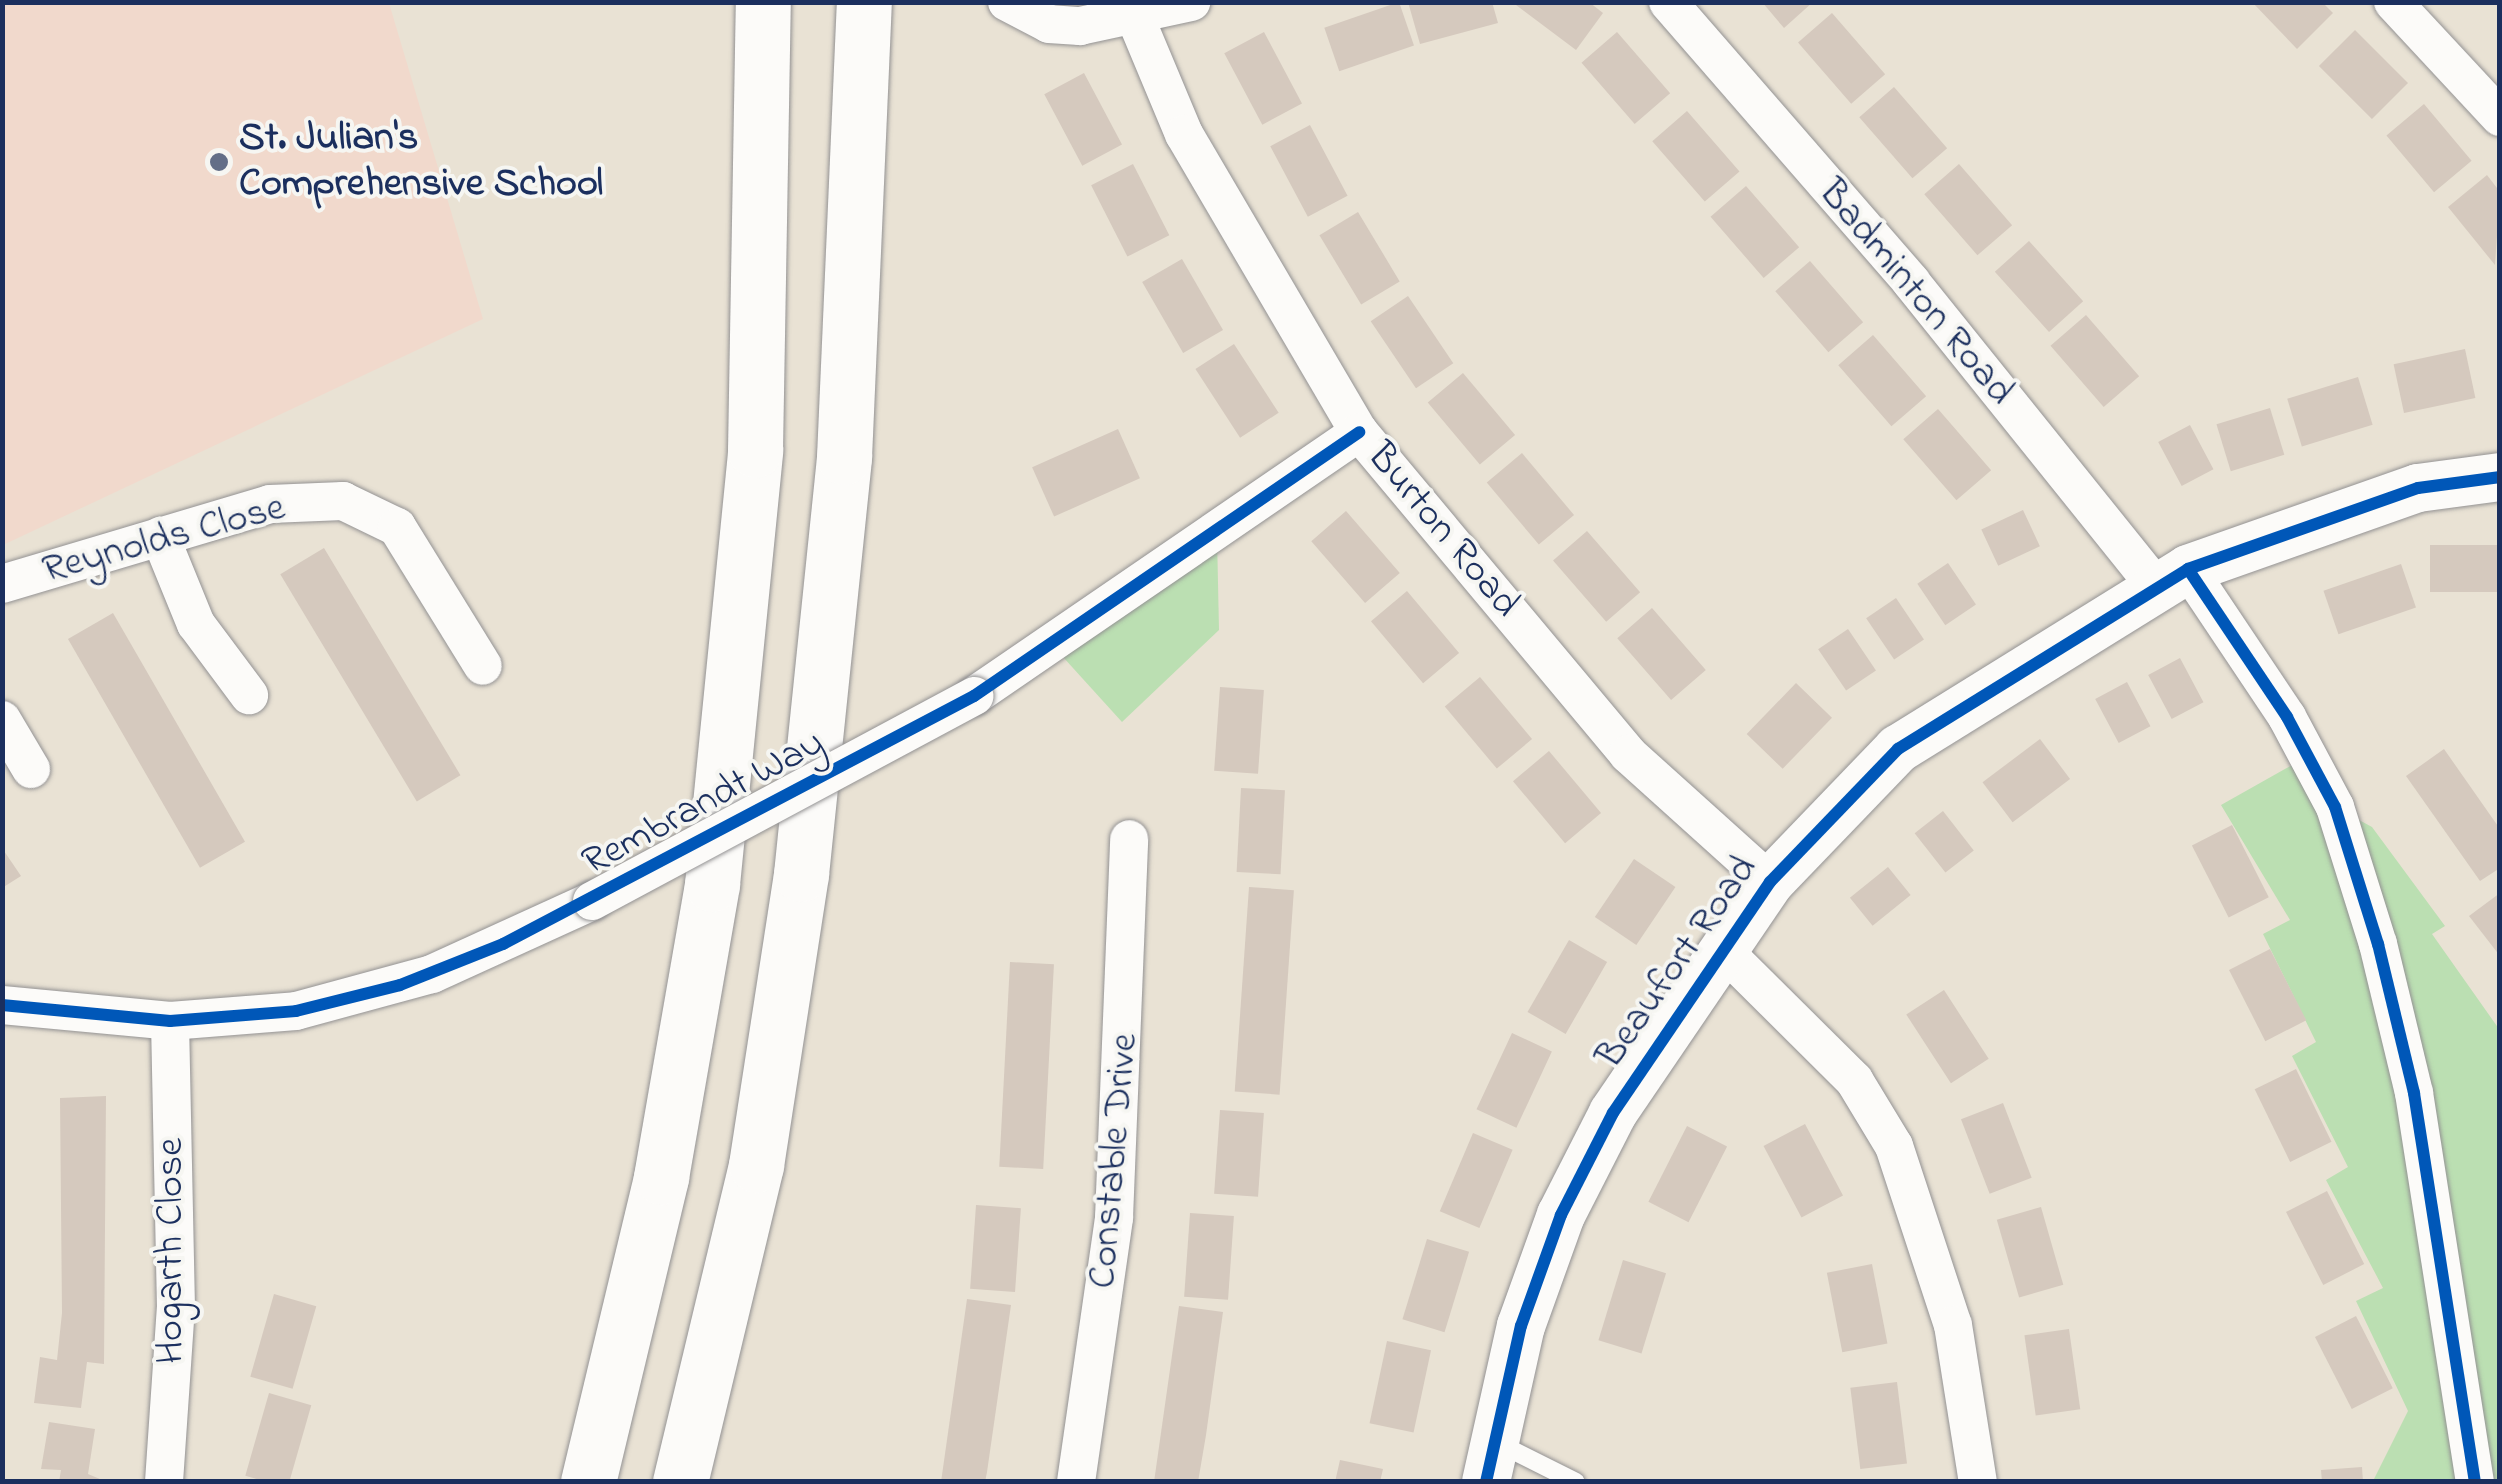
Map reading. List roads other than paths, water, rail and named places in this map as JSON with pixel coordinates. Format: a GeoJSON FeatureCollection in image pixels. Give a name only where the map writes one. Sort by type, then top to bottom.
{"type":"FeatureCollection","features":[{"type":"Feature","properties":{"kind":"highway"},"geometry":{"type":"LineString","coordinates":[[588,1482],[660,1177],[712,884],[755,450],[763,2]]}},
{"type":"Feature","properties":{"kind":"highway"},"geometry":{"type":"LineString","coordinates":[[680,1482],[756,1165],[801,874],[844,457],[855,108],[853,2]]}},
{"type":"Feature","properties":{"kind":"highway"},"geometry":{"type":"LineString","coordinates":[[855,108],[864,2]]}},
{"type":"Feature","properties":{"kind":"street"},"geometry":{"type":"LineString","coordinates":[[1007,2],[1048,24],[1135,18],[1191,2]]}},
{"type":"Feature","properties":{"kind":"street","name":"Badminton Road"},"geometry":{"type":"LineString","coordinates":[[1668,2],[2172,578],[2326,790],[2373,927],[2414,1094],[2475,1482]]}},
{"type":"Feature","properties":{"kind":"street"},"geometry":{"type":"LineString","coordinates":[[2393,2],[2500,116]]}},
{"type":"Feature","properties":{"kind":"street","name":"Burton Road"},"geometry":{"type":"LineString","coordinates":[[1135,18],[1184,134],[1359,432],[1628,754],[1770,882]]}},
{"type":"Feature","properties":{"kind":"street","name":"Rembrandt Way"},"geometry":{"type":"LineString","coordinates":[[2,1004],[170,1021],[296,1010],[400,985],[592,900],[974,696],[1359,432]]}},
{"type":"Feature","properties":{"kind":"street","name":"Beaufort Road"},"geometry":{"type":"LineString","coordinates":[[1490,1462],[1560,1215],[1613,1113],[1770,882],[1898,749],[2172,578],[2418,488],[2500,476]]}},
{"type":"Feature","properties":{"kind":"street","name":"Reynolds Close"},"geometry":{"type":"LineString","coordinates":[[2,584],[270,504],[343,501],[397,527],[483,666]]}},
{"type":"Feature","properties":{"kind":"street"},"geometry":{"type":"LineString","coordinates":[[160,536],[196,624],[249,695]]}},
{"type":"Feature","properties":{"kind":"street"},"geometry":{"type":"LineString","coordinates":[[2,720],[31,769]]}},
{"type":"Feature","properties":{"kind":"street","name":"Constable Drive"},"geometry":{"type":"LineString","coordinates":[[1076,1482],[1114,1218],[1129,839]]}},
{"type":"Feature","properties":{"kind":"street"},"geometry":{"type":"LineString","coordinates":[[1723,950],[1854,1080],[1894,1146],[1952,1325],[1978,1482]]}},
{"type":"Feature","properties":{"kind":"street","name":"Hogarth Close"},"geometry":{"type":"LineString","coordinates":[[164,1482],[176,1308],[170,1021]]}},
{"type":"Feature","properties":{"kind":"lane"},"geometry":{"type":"LineString","coordinates":[[1490,1462],[1576,1482]]}},
{"type":"Feature","properties":{"kind":"place","name":"St. Julian's Comprehensive School"},"geometry":{"type":"Point","coordinates":[219,162]}}]}
